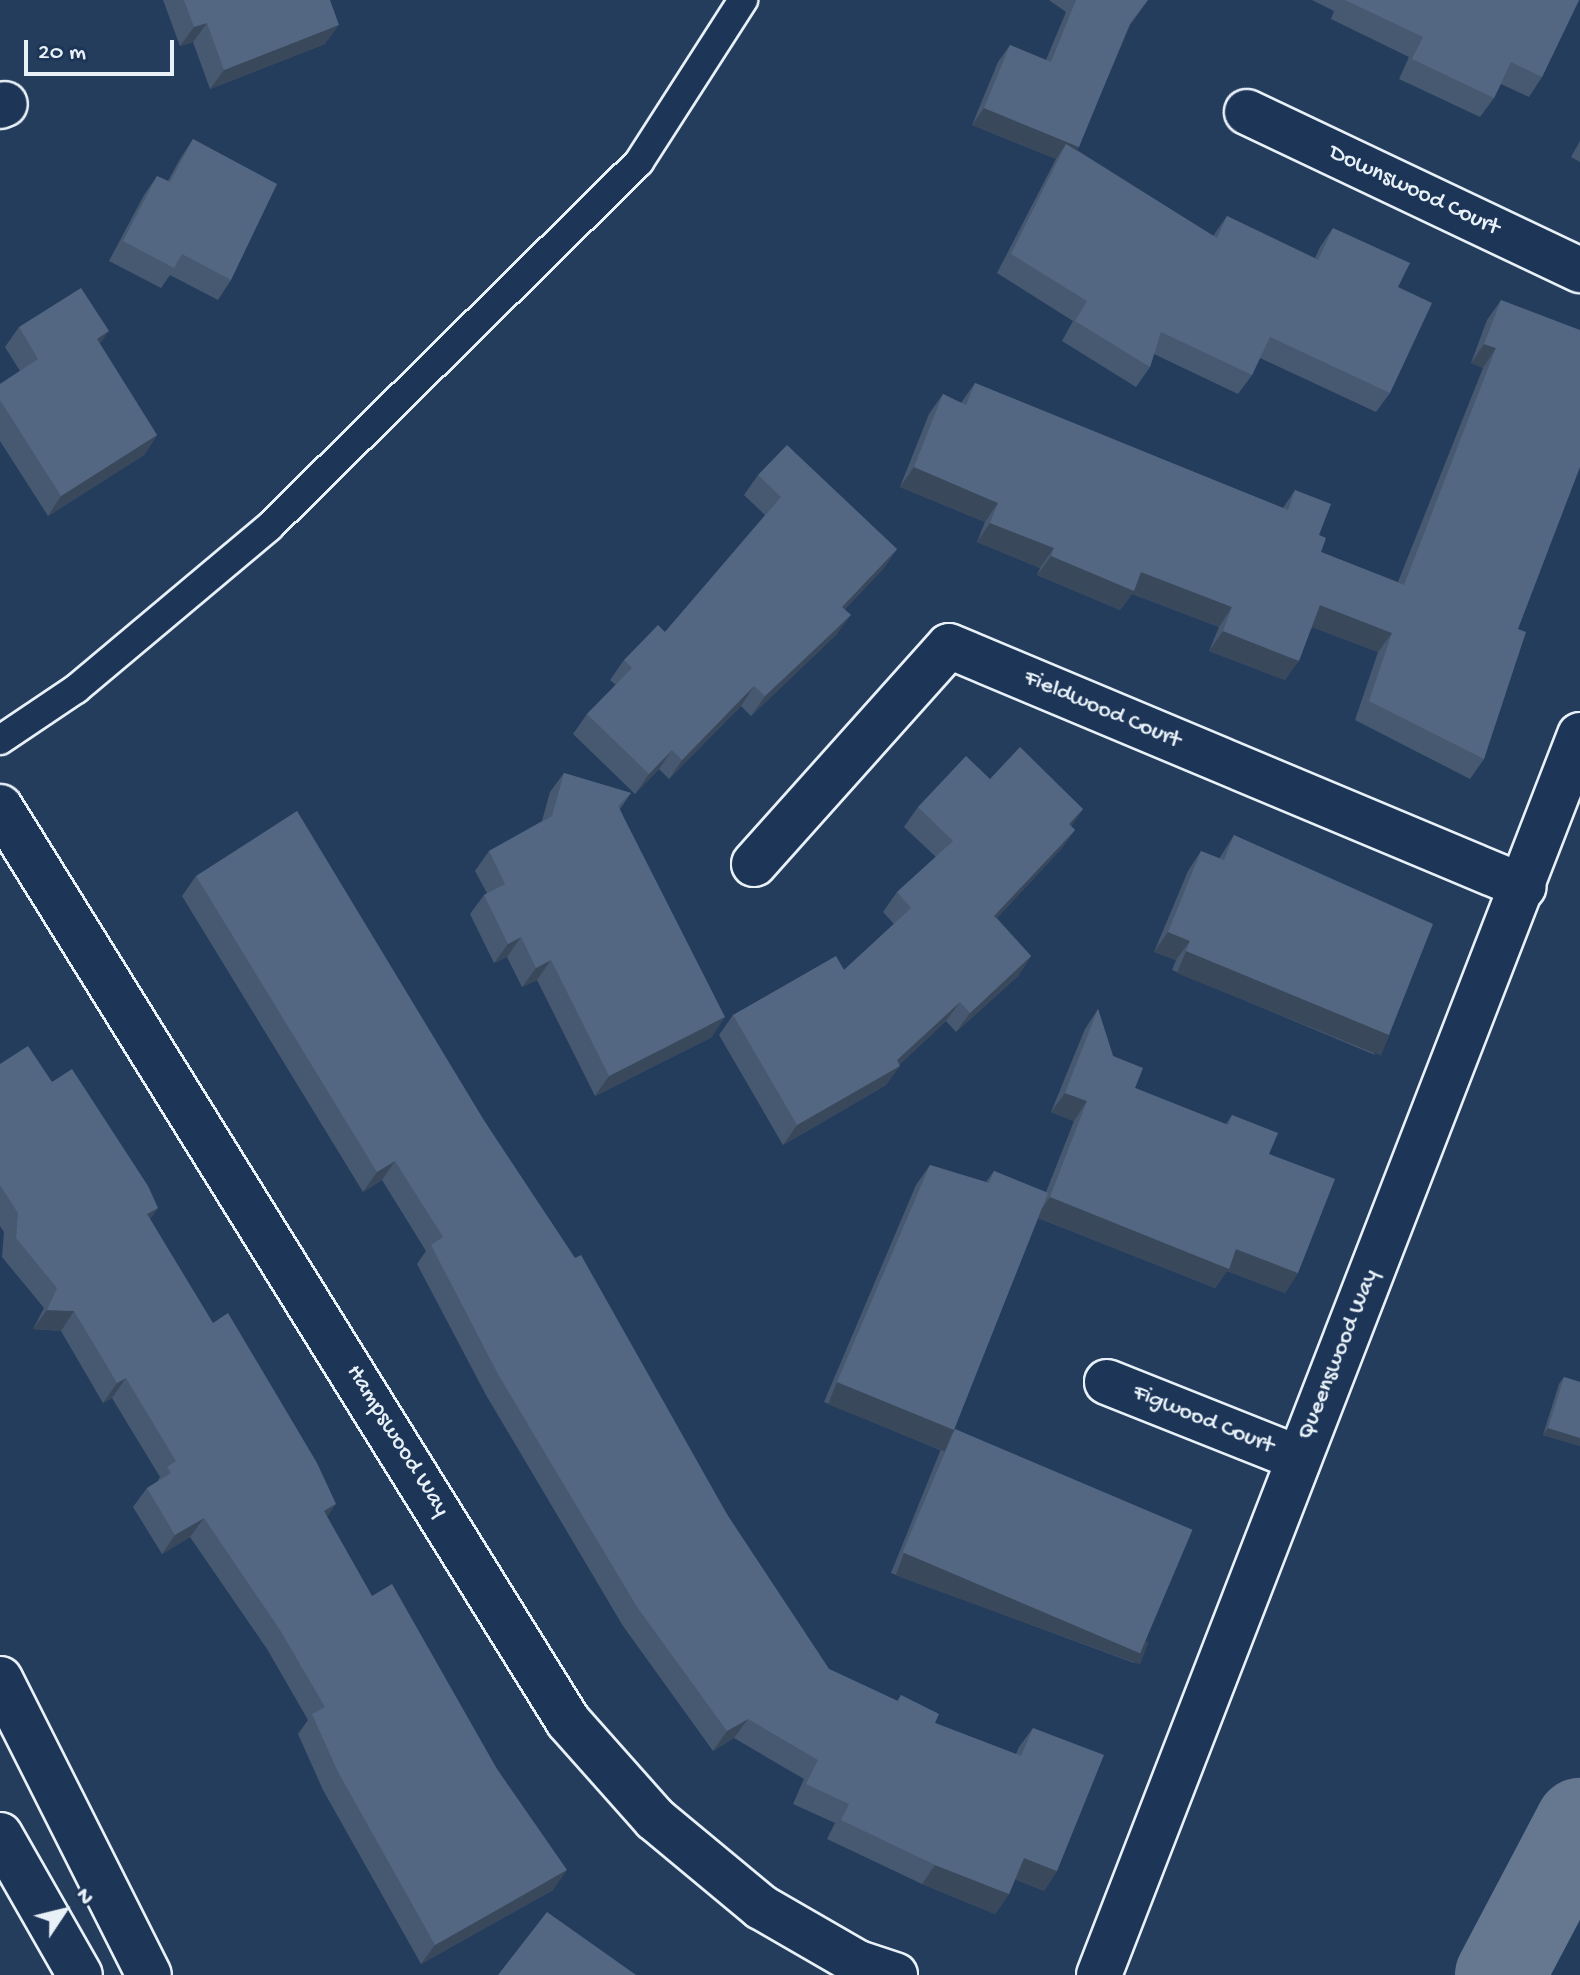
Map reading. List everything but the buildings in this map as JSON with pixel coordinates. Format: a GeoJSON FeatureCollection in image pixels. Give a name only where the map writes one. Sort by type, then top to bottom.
{"type":"FeatureCollection","features":[{"type":"Feature","properties":{"kind":"street","name":"Downswood Court"},"geometry":{"type":"LineString","coordinates":[[1247,112],[1580,270]]}},
{"type":"Feature","properties":{"kind":"street","name":"Fieldwood Court"},"geometry":{"type":"LineString","coordinates":[[754,864],[949,646],[1524,887]]}},
{"type":"Feature","properties":{"kind":"street","name":"Queenswood Way"},"geometry":{"type":"LineString","coordinates":[[1099,1975],[1298,1458],[1524,887],[1580,735]]}},
{"type":"Feature","properties":{"kind":"street","name":"Hampswood Way"},"geometry":{"type":"LineString","coordinates":[[0,807],[568,1721],[655,1819],[761,1907],[858,1963],[895,1975]]}},
{"type":"Feature","properties":{"kind":"street","name":"Figwood Court"},"geometry":{"type":"LineString","coordinates":[[1107,1382],[1298,1458]]}},
{"type":"Feature","properties":{"kind":"street"},"geometry":{"type":"LineString","coordinates":[[0,1679],[149,1975]]}},
{"type":"Feature","properties":{"kind":"street"},"geometry":{"type":"LineString","coordinates":[[0,1835],[80,1975]]}},
{"type":"Feature","properties":{"kind":"lane"},"geometry":{"type":"LineString","coordinates":[[0,740],[76,689],[269,527],[628,173],[743,0]]}},
{"type":"Feature","properties":{"kind":"waterway"},"geometry":{"type":"LineString","coordinates":[[1500,1975],[1580,1823]]}}]}
